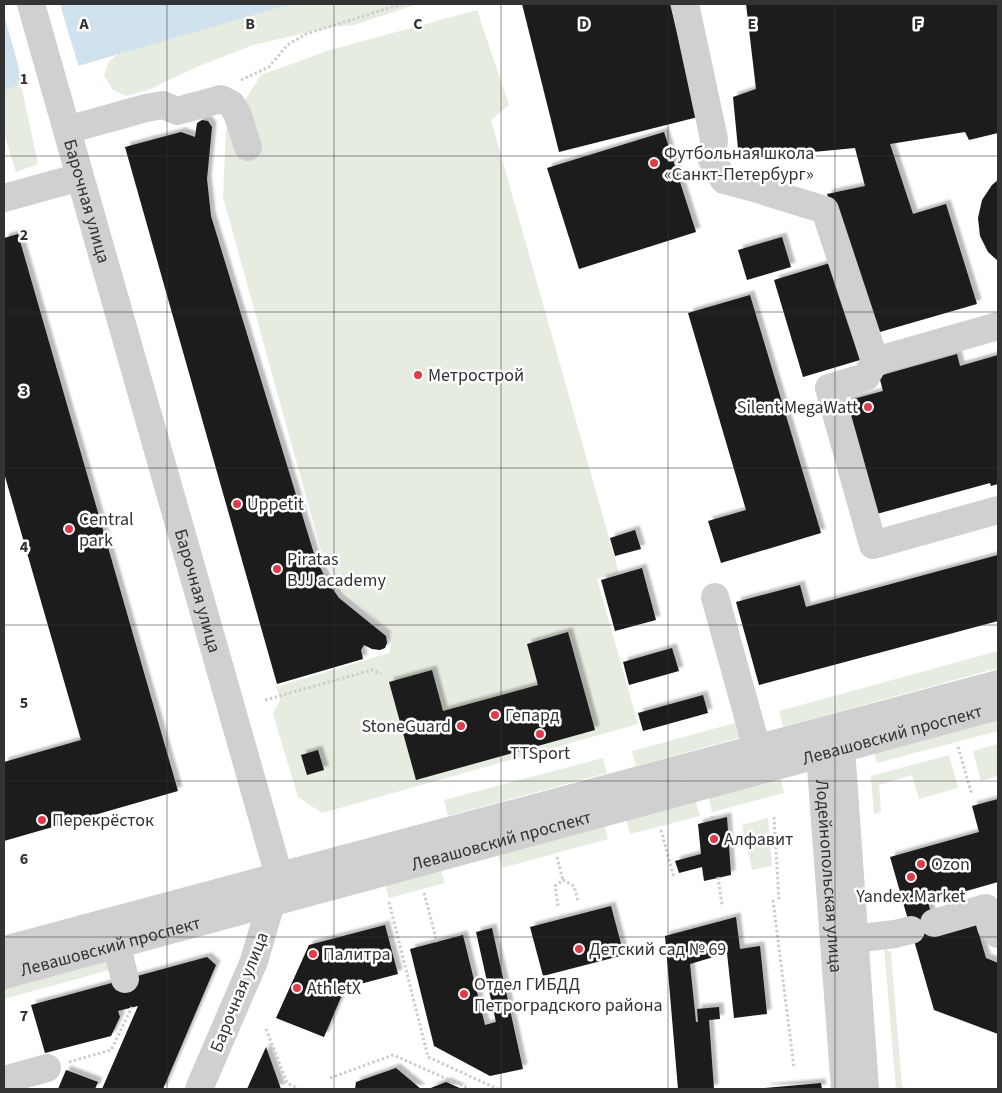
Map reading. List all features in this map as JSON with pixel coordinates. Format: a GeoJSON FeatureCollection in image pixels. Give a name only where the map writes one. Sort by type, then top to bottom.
{"type":"FeatureCollection","features":[{"type":"Feature","properties":{"kind":"street","name":"Барочная улица"},"geometry":{"type":"LineString","coordinates":[[31,4],[279,876],[254,960],[199,1089]]}},
{"type":"Feature","properties":{"kind":"street"},"geometry":{"type":"LineString","coordinates":[[685,4],[714,139],[712,160],[724,180],[825,210],[875,361]]}},
{"type":"Feature","properties":{"kind":"street"},"geometry":{"type":"LineString","coordinates":[[69,138],[146,108],[163,105],[177,111],[221,99],[231,104],[237,113],[248,147]]}},
{"type":"Feature","properties":{"kind":"street"},"geometry":{"type":"LineString","coordinates":[[69,138],[127,129]]}},
{"type":"Feature","properties":{"kind":"street"},"geometry":{"type":"LineString","coordinates":[[4,198],[80,177]]}},
{"type":"Feature","properties":{"kind":"street"},"geometry":{"type":"LineString","coordinates":[[998,326],[875,361],[866,377],[829,388],[873,545],[998,510]]}},
{"type":"Feature","properties":{"kind":"street"},"geometry":{"type":"LineString","coordinates":[[715,597],[757,749]]}},
{"type":"Feature","properties":{"kind":"street","name":"Левашовский проспект"},"geometry":{"type":"LineString","coordinates":[[632,793],[757,749],[830,744],[998,684]]}},
{"type":"Feature","properties":{"kind":"street","name":"Левашовский проспект"},"geometry":{"type":"LineString","coordinates":[[4,975],[113,933],[279,876],[434,846],[632,793],[830,744],[998,706]]}},
{"type":"Feature","properties":{"kind":"street","name":"Лодейнопольская улица"},"geometry":{"type":"LineString","coordinates":[[830,744],[844,940],[850,1072],[865,1089]]}},
{"type":"Feature","properties":{"kind":"street","name":"Левашовский проспект"},"geometry":{"type":"LineString","coordinates":[[4,950],[113,933],[272,902],[434,846]]}},
{"type":"Feature","properties":{"kind":"street"},"geometry":{"type":"LineString","coordinates":[[844,940],[895,934],[986,908],[996,929]]}},
{"type":"Feature","properties":{"kind":"street"},"geometry":{"type":"LineString","coordinates":[[113,933],[125,979]]}},
{"type":"Feature","properties":{"kind":"street"},"geometry":{"type":"LineString","coordinates":[[4,1080],[47,1068]]}},
{"type":"Feature","properties":{"kind":"path"},"geometry":{"type":"LineString","coordinates":[[236,81],[254,76],[269,68],[287,45],[306,34],[402,4]]}},
{"type":"Feature","properties":{"kind":"path"},"geometry":{"type":"LineString","coordinates":[[265,700],[372,670],[381,674]]}},
{"type":"Feature","properties":{"kind":"path"},"geometry":{"type":"LineString","coordinates":[[958,747],[972,795]]}},
{"type":"Feature","properties":{"kind":"path"},"geometry":{"type":"LineString","coordinates":[[774,817],[779,900]]}},
{"type":"Feature","properties":{"kind":"path"},"geometry":{"type":"LineString","coordinates":[[661,830],[674,878]]}},
{"type":"Feature","properties":{"kind":"path"},"geometry":{"type":"LineString","coordinates":[[557,857],[563,880]]}},
{"type":"Feature","properties":{"kind":"path"},"geometry":{"type":"LineString","coordinates":[[718,878],[722,905]]}},
{"type":"Feature","properties":{"kind":"path"},"geometry":{"type":"LineString","coordinates":[[558,906],[554,891],[555,886],[563,880],[568,880],[574,886],[578,901]]}},
{"type":"Feature","properties":{"kind":"path"},"geometry":{"type":"LineString","coordinates":[[424,893],[437,942]]}},
{"type":"Feature","properties":{"kind":"path"},"geometry":{"type":"LineString","coordinates":[[774,900],[794,1068]]}},
{"type":"Feature","properties":{"kind":"path"},"geometry":{"type":"LineString","coordinates":[[389,902],[428,1057],[498,1089]]}},
{"type":"Feature","properties":{"kind":"path"},"geometry":{"type":"LineString","coordinates":[[47,1068],[111,1050],[132,1007]]}},
{"type":"Feature","properties":{"kind":"path"},"geometry":{"type":"LineString","coordinates":[[266,1028],[287,1083],[299,1089]]}},
{"type":"Feature","properties":{"kind":"path"},"geometry":{"type":"LineString","coordinates":[[330,1078],[393,1055],[470,1089]]}},
{"type":"Feature","properties":{"kind":"shaded area"},"geometry":{"type":"Polygon","coordinates":[[[287,4],[418,4],[354,25],[331,27],[253,45],[199,66],[148,90],[126,96],[113,90],[104,75],[109,61],[123,51],[287,4]]]}},
{"type":"Feature","properties":{"kind":"shaded area","name":"Метрострой"},"geometry":{"type":"Polygon","coordinates":[[[477,10],[509,105],[491,120],[619,573],[597,579],[638,724],[322,813],[298,797],[273,714],[280,700],[276,687],[389,653],[393,635],[342,590],[322,554],[223,197],[226,130],[261,75],[330,50],[477,10]]]}},
{"type":"Feature","properties":{"kind":"shaded area"},"geometry":{"type":"Polygon","coordinates":[[[21,84],[38,164],[16,172],[4,133],[4,90],[21,84]]]}},
{"type":"Feature","properties":{"kind":"shaded area"},"geometry":{"type":"Polygon","coordinates":[[[998,651],[998,668],[783,727],[779,711],[998,651]]]}},
{"type":"Feature","properties":{"kind":"shaded area"},"geometry":{"type":"Polygon","coordinates":[[[998,720],[998,731],[877,763],[874,753],[998,720]]]}},
{"type":"Feature","properties":{"kind":"shaded area"},"geometry":{"type":"Polygon","coordinates":[[[742,721],[746,736],[636,766],[632,751],[742,721]]]}},
{"type":"Feature","properties":{"kind":"shaded area"},"geometry":{"type":"Polygon","coordinates":[[[997,744],[998,776],[981,781],[973,751],[997,744]]]}},
{"type":"Feature","properties":{"kind":"shaded area"},"geometry":{"type":"Polygon","coordinates":[[[949,755],[958,788],[919,799],[912,775],[879,785],[881,812],[874,814],[871,776],[949,755]]]}},
{"type":"Feature","properties":{"kind":"shaded area"},"geometry":{"type":"Polygon","coordinates":[[[603,758],[607,773],[448,816],[444,800],[603,758]]]}},
{"type":"Feature","properties":{"kind":"shaded area"},"geometry":{"type":"Polygon","coordinates":[[[780,777],[784,793],[712,812],[708,796],[780,777]]]}},
{"type":"Feature","properties":{"kind":"shaded area"},"geometry":{"type":"Polygon","coordinates":[[[695,799],[700,816],[630,834],[626,818],[695,799]]]}},
{"type":"Feature","properties":{"kind":"shaded area"},"geometry":{"type":"Polygon","coordinates":[[[768,818],[772,866],[752,870],[742,825],[768,818]]]}},
{"type":"Feature","properties":{"kind":"shaded area"},"geometry":{"type":"Polygon","coordinates":[[[604,824],[608,839],[502,868],[498,853],[604,824]]]}},
{"type":"Feature","properties":{"kind":"shaded area"},"geometry":{"type":"Polygon","coordinates":[[[441,869],[445,883],[389,898],[385,884],[441,869]]]}},
{"type":"Feature","properties":{"kind":"shaded area"},"geometry":{"type":"Polygon","coordinates":[[[884,947],[891,953],[902,1086],[908,1089],[896,1089],[884,947]]]}},
{"type":"Feature","properties":{"kind":"shaded area"},"geometry":{"type":"Polygon","coordinates":[[[110,958],[113,969],[4,999],[4,986],[110,958]]]}},
{"type":"Feature","properties":{"kind":"water"},"geometry":{"type":"Polygon","coordinates":[[[60,4],[291,4],[78,66],[74,50],[18,67],[23,84],[4,90],[4,17],[5,20],[60,4]]]}},
{"type":"Feature","properties":{"kind":"pier"},"geometry":{"type":"Polygon","coordinates":[[[52,4],[60,4],[79,68],[76,67],[72,53],[21,69],[25,83],[24,86],[4,15],[7,18],[52,4]]]}},
{"type":"Feature","properties":{"kind":"building"},"geometry":{"type":"Polygon","coordinates":[[[522,4],[670,4],[698,117],[559,152],[522,4]]]}},
{"type":"Feature","properties":{"kind":"building"},"geometry":{"type":"Polygon","coordinates":[[[746,4],[998,4],[998,133],[969,140],[965,132],[890,144],[913,214],[946,204],[977,304],[873,334],[827,194],[865,186],[855,148],[739,159],[733,97],[756,89],[746,4]]]}},
{"type":"Feature","properties":{"kind":"building"},"geometry":{"type":"Polygon","coordinates":[[[202,120],[208,121],[212,127],[207,179],[211,216],[315,557],[327,581],[339,598],[386,636],[387,643],[385,648],[380,650],[364,645],[361,650],[363,659],[277,684],[125,147],[181,132],[195,137],[197,123],[202,120]]]}},
{"type":"Feature","properties":{"kind":"building"},"geometry":{"type":"Polygon","coordinates":[[[664,132],[696,232],[579,269],[547,168],[664,132]]]}},
{"type":"Feature","properties":{"kind":"building"},"geometry":{"type":"Polygon","coordinates":[[[998,180],[998,261],[988,252],[980,236],[978,218],[982,200],[992,185],[998,180]]]}},
{"type":"Feature","properties":{"kind":"building"},"geometry":{"type":"Polygon","coordinates":[[[18,234],[178,791],[4,841],[4,762],[81,740],[4,473],[4,238],[18,234]]]}},
{"type":"Feature","properties":{"kind":"building"},"geometry":{"type":"Polygon","coordinates":[[[782,237],[791,267],[747,280],[738,250],[782,237]]]}},
{"type":"Feature","properties":{"kind":"building"},"geometry":{"type":"Polygon","coordinates":[[[830,263],[860,360],[803,377],[774,280],[830,263]]]}},
{"type":"Feature","properties":{"kind":"building"},"geometry":{"type":"Polygon","coordinates":[[[750,295],[821,533],[721,563],[708,521],[746,510],[688,313],[750,295]]]}},
{"type":"Feature","properties":{"kind":"building"},"geometry":{"type":"Polygon","coordinates":[[[957,354],[960,366],[998,355],[998,484],[991,486],[990,483],[873,515],[846,401],[883,391],[879,376],[957,354]]]}},
{"type":"Feature","properties":{"kind":"building"},"geometry":{"type":"Polygon","coordinates":[[[635,530],[641,549],[615,556],[610,538],[635,530]]]}},
{"type":"Feature","properties":{"kind":"building"},"geometry":{"type":"Polygon","coordinates":[[[998,555],[998,621],[759,685],[736,602],[800,585],[806,607],[998,555]]]}},
{"type":"Feature","properties":{"kind":"building"},"geometry":{"type":"Polygon","coordinates":[[[642,568],[656,620],[615,631],[601,580],[642,568]]]}},
{"type":"Feature","properties":{"kind":"building"},"geometry":{"type":"Polygon","coordinates":[[[568,632],[595,730],[416,780],[389,682],[432,670],[443,711],[538,685],[527,644],[568,632]]]}},
{"type":"Feature","properties":{"kind":"building"},"geometry":{"type":"Polygon","coordinates":[[[672,648],[679,671],[629,685],[623,662],[672,648]]]}},
{"type":"Feature","properties":{"kind":"building"},"geometry":{"type":"Polygon","coordinates":[[[703,695],[708,713],[643,731],[638,713],[703,695]]]}},
{"type":"Feature","properties":{"kind":"building"},"geometry":{"type":"Polygon","coordinates":[[[318,750],[324,770],[307,775],[301,755],[318,750]]]}},
{"type":"Feature","properties":{"kind":"building"},"geometry":{"type":"Polygon","coordinates":[[[998,799],[998,882],[928,902],[936,932],[975,921],[986,958],[998,963],[998,1034],[934,1010],[890,857],[979,832],[972,806],[998,799]]]}},
{"type":"Feature","properties":{"kind":"building","name":"Алфавит"},"geometry":{"type":"Polygon","coordinates":[[[727,817],[731,875],[704,881],[702,867],[679,873],[675,861],[701,854],[698,824],[727,817]]]}},
{"type":"Feature","properties":{"kind":"building"},"geometry":{"type":"Polygon","coordinates":[[[611,906],[624,955],[543,976],[530,927],[611,906]]]}},
{"type":"Feature","properties":{"kind":"building"},"geometry":{"type":"Polygon","coordinates":[[[736,917],[740,949],[760,946],[767,1014],[734,1018],[727,953],[690,964],[696,1022],[698,1022],[697,1009],[719,1007],[720,1019],[709,1020],[714,1089],[678,1089],[665,936],[736,917]]]}},
{"type":"Feature","properties":{"kind":"building"},"geometry":{"type":"Polygon","coordinates":[[[385,925],[398,974],[345,988],[324,1037],[276,1018],[309,945],[385,925]]]}},
{"type":"Feature","properties":{"kind":"building"},"geometry":{"type":"Polygon","coordinates":[[[492,928],[523,1069],[490,1076],[434,1046],[410,949],[463,935],[485,1025],[496,1022],[476,932],[492,928]]]}},
{"type":"Feature","properties":{"kind":"building"},"geometry":{"type":"Polygon","coordinates":[[[207,957],[216,965],[163,1089],[102,1089],[138,1006],[118,1011],[120,1017],[111,1036],[45,1053],[31,1005],[207,957]]]}},
{"type":"Feature","properties":{"kind":"building"},"geometry":{"type":"Polygon","coordinates":[[[266,1047],[281,1089],[247,1089],[266,1047]]]}},
{"type":"Feature","properties":{"kind":"building"},"geometry":{"type":"Polygon","coordinates":[[[396,1068],[421,1089],[355,1089],[356,1082],[396,1068]]]}},
{"type":"Feature","properties":{"kind":"building"},"geometry":{"type":"Polygon","coordinates":[[[66,1070],[98,1082],[95,1089],[58,1089],[66,1070]]]}},
{"type":"Feature","properties":{"kind":"building"},"geometry":{"type":"Polygon","coordinates":[[[446,1082],[462,1089],[428,1089],[446,1082]]]}},
{"type":"Feature","properties":{"kind":"building"},"geometry":{"type":"Polygon","coordinates":[[[821,1083],[822,1089],[765,1088],[821,1083]]]}},
{"type":"Feature","properties":{"kind":"place","name":"Футбольная школа «Санкт-Петербург»"},"geometry":{"type":"Point","coordinates":[654,163]}},
{"type":"Feature","properties":{"kind":"place","name":"Метрострой"},"geometry":{"type":"Point","coordinates":[418,375]}},
{"type":"Feature","properties":{"kind":"place","name":"Silent MegaWatt"},"geometry":{"type":"Point","coordinates":[868,407]}},
{"type":"Feature","properties":{"kind":"place","name":"Uppetit"},"geometry":{"type":"Point","coordinates":[237,504]}},
{"type":"Feature","properties":{"kind":"place","name":"Central park"},"geometry":{"type":"Point","coordinates":[69,529]}},
{"type":"Feature","properties":{"kind":"place","name":"Piratas BJJ academy"},"geometry":{"type":"Point","coordinates":[277,569]}},
{"type":"Feature","properties":{"kind":"place","name":"Гепард"},"geometry":{"type":"Point","coordinates":[495,715]}},
{"type":"Feature","properties":{"kind":"place","name":"StoneGuard"},"geometry":{"type":"Point","coordinates":[461,726]}},
{"type":"Feature","properties":{"kind":"place","name":"TTSport"},"geometry":{"type":"Point","coordinates":[540,734]}},
{"type":"Feature","properties":{"kind":"place","name":"Перекрёсток"},"geometry":{"type":"Point","coordinates":[42,820]}},
{"type":"Feature","properties":{"kind":"place","name":"Алфавит"},"geometry":{"type":"Point","coordinates":[714,839]}},
{"type":"Feature","properties":{"kind":"place","name":"Ozon"},"geometry":{"type":"Point","coordinates":[921,864]}},
{"type":"Feature","properties":{"kind":"place","name":"Yandex.Market"},"geometry":{"type":"Point","coordinates":[911,877]}},
{"type":"Feature","properties":{"kind":"place","name":"Детский сад № 69"},"geometry":{"type":"Point","coordinates":[579,949]}},
{"type":"Feature","properties":{"kind":"place","name":"Палитра"},"geometry":{"type":"Point","coordinates":[313,954]}},
{"type":"Feature","properties":{"kind":"place","name":"AthletX"},"geometry":{"type":"Point","coordinates":[297,988]}},
{"type":"Feature","properties":{"kind":"place","name":"Отдел ГИБДД Петроградского района"},"geometry":{"type":"Point","coordinates":[464,994]}}]}
